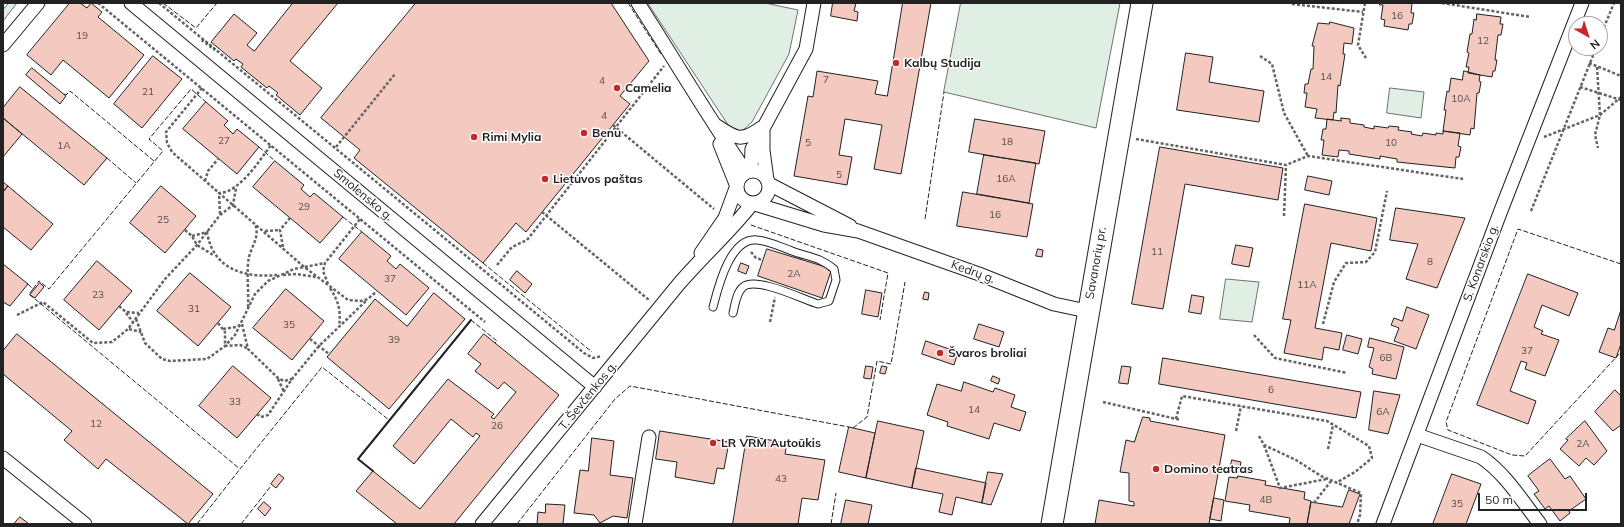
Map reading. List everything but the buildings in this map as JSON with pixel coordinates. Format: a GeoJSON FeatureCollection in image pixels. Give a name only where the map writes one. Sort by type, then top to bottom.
{"type":"FeatureCollection","features":[{"type":"Feature","properties":{"kind":"main road","name":"Savanorių pr."},"geometry":{"type":"LineString","coordinates":[[1052,524],[1087,311],[1096,269],[1142,3]]}},
{"type":"Feature","properties":{"kind":"street"},"geometry":{"type":"LineString","coordinates":[[3,46],[38,3]]}},
{"type":"Feature","properties":{"kind":"street","name":"Smolensko g."},"geometry":{"type":"LineString","coordinates":[[131,3],[595,387]]}},
{"type":"Feature","properties":{"kind":"street"},"geometry":{"type":"LineString","coordinates":[[638,3],[689,83],[711,122],[736,186],[738,195],[742,200],[754,204],[762,200],[767,195],[768,182],[763,150],[763,127]]}},
{"type":"Feature","properties":{"kind":"street"},"geometry":{"type":"LineString","coordinates":[[749,171],[752,149],[806,49],[814,3]]}},
{"type":"Feature","properties":{"kind":"street","name":"S. Konarskio g."},"geometry":{"type":"LineString","coordinates":[[1383,524],[1582,3]]}},
{"type":"Feature","properties":{"kind":"street"},"geometry":{"type":"LineString","coordinates":[[711,122],[738,138],[749,136],[763,127]]}},
{"type":"Feature","properties":{"kind":"street"},"geometry":{"type":"LineString","coordinates":[[711,122],[749,171]]}},
{"type":"Feature","properties":{"kind":"street"},"geometry":{"type":"LineString","coordinates":[[736,186],[739,177],[749,171],[760,172],[768,182]]}},
{"type":"Feature","properties":{"kind":"street","name":"Kedrų g."},"geometry":{"type":"LineString","coordinates":[[768,182],[826,212],[858,231]]}},
{"type":"Feature","properties":{"kind":"street","name":"T. Ševčenkos g."},"geometry":{"type":"LineString","coordinates":[[482,524],[693,267],[725,218],[736,186]]}},
{"type":"Feature","properties":{"kind":"street","name":"T. Ševčenkos g."},"geometry":{"type":"LineString","coordinates":[[693,267],[735,226],[754,204]]}},
{"type":"Feature","properties":{"kind":"street","name":"Kedrų g."},"geometry":{"type":"LineString","coordinates":[[754,204],[824,224],[858,231],[979,274],[1054,304],[1087,311]]}},
{"type":"Feature","properties":{"kind":"street"},"geometry":{"type":"LineString","coordinates":[[1417,435],[1481,457],[1490,463],[1500,472],[1540,524]]}},
{"type":"Feature","properties":{"kind":"street"},"geometry":{"type":"LineString","coordinates":[[636,524],[649,436]]}},
{"type":"Feature","properties":{"kind":"street"},"geometry":{"type":"LineString","coordinates":[[3,458],[85,524]]}},
{"type":"Feature","properties":{"kind":"lane"},"geometry":{"type":"LineString","coordinates":[[713,307],[722,274],[730,260],[740,246],[752,240],[772,244],[824,260],[834,269],[836,280],[829,301],[824,304],[818,304],[760,284],[748,284],[742,288],[733,314]]}},
{"type":"Feature","properties":{"kind":"path"},"geometry":{"type":"LineString","coordinates":[[98,3],[485,322]]}},
{"type":"Feature","properties":{"kind":"path"},"geometry":{"type":"LineString","coordinates":[[159,3],[336,147],[584,353],[593,358],[602,356],[607,350]]}},
{"type":"Feature","properties":{"kind":"path"},"geometry":{"type":"LineString","coordinates":[[1365,3],[1358,45],[1366,58]]}},
{"type":"Feature","properties":{"kind":"path"},"geometry":{"type":"LineString","coordinates":[[1442,3],[1530,17]]}},
{"type":"Feature","properties":{"kind":"path"},"geometry":{"type":"LineString","coordinates":[[1608,18],[1614,3]]}},
{"type":"Feature","properties":{"kind":"path"},"geometry":{"type":"LineString","coordinates":[[1292,4],[1363,12]]}},
{"type":"Feature","properties":{"kind":"path"},"geometry":{"type":"LineString","coordinates":[[1260,56],[1272,64],[1284,113],[1308,156]]}},
{"type":"Feature","properties":{"kind":"path"},"geometry":{"type":"LineString","coordinates":[[1531,211],[1593,56]]}},
{"type":"Feature","properties":{"kind":"path"},"geometry":{"type":"LineString","coordinates":[[1590,64],[1621,76]]}},
{"type":"Feature","properties":{"kind":"path"},"geometry":{"type":"LineString","coordinates":[[497,265],[512,247],[527,240],[664,66]]}},
{"type":"Feature","properties":{"kind":"path"},"geometry":{"type":"LineString","coordinates":[[1597,67],[1600,94],[1600,115],[1596,135],[1598,148]]}},
{"type":"Feature","properties":{"kind":"path"},"geometry":{"type":"LineString","coordinates":[[336,147],[395,74]]}},
{"type":"Feature","properties":{"kind":"path"},"geometry":{"type":"LineString","coordinates":[[1580,87],[1620,99]]}},
{"type":"Feature","properties":{"kind":"path"},"geometry":{"type":"LineString","coordinates":[[202,88],[168,127],[166,136],[167,143],[172,152],[328,286],[348,300],[360,301],[368,299]]}},
{"type":"Feature","properties":{"kind":"path"},"geometry":{"type":"LineString","coordinates":[[1527,145],[1600,115],[1620,99]]}},
{"type":"Feature","properties":{"kind":"path"},"geometry":{"type":"LineString","coordinates":[[613,125],[716,210]]}},
{"type":"Feature","properties":{"kind":"path"},"geometry":{"type":"LineString","coordinates":[[1118,136],[1286,165],[1308,156],[1463,179]]}},
{"type":"Feature","properties":{"kind":"path"},"geometry":{"type":"LineString","coordinates":[[17,315],[43,302],[89,340],[98,344],[112,342],[128,329],[136,319],[139,312],[165,279],[197,245],[220,215],[232,205],[236,188],[271,145]]}},
{"type":"Feature","properties":{"kind":"path"},"geometry":{"type":"LineString","coordinates":[[205,181],[208,171],[218,158]]}},
{"type":"Feature","properties":{"kind":"path"},"geometry":{"type":"LineString","coordinates":[[1284,216],[1286,165]]}},
{"type":"Feature","properties":{"kind":"path"},"geometry":{"type":"LineString","coordinates":[[198,175],[208,171]]}},
{"type":"Feature","properties":{"kind":"path"},"geometry":{"type":"LineString","coordinates":[[219,193],[224,193],[236,188]]}},
{"type":"Feature","properties":{"kind":"path"},"geometry":{"type":"LineString","coordinates":[[1323,324],[1334,282],[1346,263],[1366,262],[1375,252],[1387,191]]}},
{"type":"Feature","properties":{"kind":"path"},"geometry":{"type":"LineString","coordinates":[[219,193],[220,215]]}},
{"type":"Feature","properties":{"kind":"path"},"geometry":{"type":"LineString","coordinates":[[542,212],[648,300],[644,305]]}},
{"type":"Feature","properties":{"kind":"path"},"geometry":{"type":"LineString","coordinates":[[264,231],[280,230],[290,218]]}},
{"type":"Feature","properties":{"kind":"path"},"geometry":{"type":"LineString","coordinates":[[339,327],[341,314],[340,306],[328,286],[323,271],[325,263],[360,219]]}},
{"type":"Feature","properties":{"kind":"path"},"geometry":{"type":"LineString","coordinates":[[248,310],[249,258],[256,242],[257,232],[254,222]]}},
{"type":"Feature","properties":{"kind":"path"},"geometry":{"type":"LineString","coordinates":[[185,230],[192,236],[197,245],[233,269],[248,275],[259,277],[296,274],[317,277]]}},
{"type":"Feature","properties":{"kind":"path"},"geometry":{"type":"LineString","coordinates":[[280,230],[284,249]]}},
{"type":"Feature","properties":{"kind":"path"},"geometry":{"type":"LineString","coordinates":[[192,236],[207,232]]}},
{"type":"Feature","properties":{"kind":"path"},"geometry":{"type":"LineString","coordinates":[[207,232],[210,248],[215,256]]}},
{"type":"Feature","properties":{"kind":"path"},"geometry":{"type":"LineString","coordinates":[[136,319],[145,343],[150,350],[162,359],[170,361],[207,359],[225,346],[235,335],[242,324],[255,294],[262,286],[280,275],[303,266],[325,263]]}},
{"type":"Feature","properties":{"kind":"path"},"geometry":{"type":"LineString","coordinates":[[770,322],[776,289]]}},
{"type":"Feature","properties":{"kind":"path"},"geometry":{"type":"LineString","coordinates":[[257,414],[261,417],[268,415],[292,379],[319,346],[377,291]]}},
{"type":"Feature","properties":{"kind":"path"},"geometry":{"type":"LineString","coordinates":[[119,306],[126,312],[133,322]]}},
{"type":"Feature","properties":{"kind":"path"},"geometry":{"type":"LineString","coordinates":[[126,312],[139,312]]}},
{"type":"Feature","properties":{"kind":"path"},"geometry":{"type":"LineString","coordinates":[[218,323],[223,328],[226,337],[225,346]]}},
{"type":"Feature","properties":{"kind":"path"},"geometry":{"type":"LineString","coordinates":[[223,328],[236,327],[242,324]]}},
{"type":"Feature","properties":{"kind":"path"},"geometry":{"type":"LineString","coordinates":[[242,324],[248,348]]}},
{"type":"Feature","properties":{"kind":"path"},"geometry":{"type":"LineString","coordinates":[[128,329],[141,332]]}},
{"type":"Feature","properties":{"kind":"path"},"geometry":{"type":"LineString","coordinates":[[1254,335],[1275,358],[1347,373]]}},
{"type":"Feature","properties":{"kind":"path"},"geometry":{"type":"LineString","coordinates":[[310,338],[329,354]]}},
{"type":"Feature","properties":{"kind":"path"},"geometry":{"type":"LineString","coordinates":[[225,346],[240,345],[248,348],[278,378],[284,381],[292,379]]}},
{"type":"Feature","properties":{"kind":"path"},"geometry":{"type":"LineString","coordinates":[[278,378],[284,392]]}},
{"type":"Feature","properties":{"kind":"path"},"geometry":{"type":"LineString","coordinates":[[1176,419],[1182,396],[1327,421],[1369,446],[1372,458],[1355,472],[1336,483]]}},
{"type":"Feature","properties":{"kind":"path"},"geometry":{"type":"LineString","coordinates":[[1103,402],[1181,420]]}},
{"type":"Feature","properties":{"kind":"path"},"geometry":{"type":"LineString","coordinates":[[1236,431],[1241,406]]}},
{"type":"Feature","properties":{"kind":"path"},"geometry":{"type":"LineString","coordinates":[[1328,449],[1333,425]]}},
{"type":"Feature","properties":{"kind":"path"},"geometry":{"type":"LineString","coordinates":[[1259,436],[1264,444],[1280,488],[1327,479]]}},
{"type":"Feature","properties":{"kind":"path"},"geometry":{"type":"LineString","coordinates":[[1264,444],[1296,460],[1327,479],[1361,493],[1360,515],[1357,524]]}},
{"type":"Feature","properties":{"kind":"path"},"geometry":{"type":"LineString","coordinates":[[1314,502],[1331,481]]}},
{"type":"Feature","properties":{"kind":"green space"},"geometry":{"type":"Polygon","coordinates":[[[9,3],[17,3],[3,21],[3,10],[9,3]]]}},
{"type":"Feature","properties":{"kind":"green space"},"geometry":{"type":"Polygon","coordinates":[[[648,3],[765,3],[798,10],[789,54],[752,122],[743,130],[737,132],[731,129],[648,3]]]}},
{"type":"Feature","properties":{"kind":"green space"},"geometry":{"type":"Polygon","coordinates":[[[961,3],[1120,3],[1096,128],[944,92],[961,3]]]}},
{"type":"Feature","properties":{"kind":"green space"},"geometry":{"type":"Polygon","coordinates":[[[1390,88],[1424,92],[1421,118],[1387,113],[1390,88]]]}},
{"type":"Feature","properties":{"kind":"green space"},"geometry":{"type":"Polygon","coordinates":[[[1226,279],[1259,282],[1252,322],[1220,319],[1226,279]]]}},
{"type":"Feature","properties":{"kind":"hedge"},"geometry":{"type":"LineString","coordinates":[[202,40],[215,50]]}},
{"type":"Feature","properties":{"kind":"fence"},"geometry":{"type":"LineString","coordinates":[[163,3],[196,28],[217,3]]}},
{"type":"Feature","properties":{"kind":"fence"},"geometry":{"type":"LineString","coordinates":[[628,3],[661,54]]}},
{"type":"Feature","properties":{"kind":"fence"},"geometry":{"type":"LineString","coordinates":[[28,284],[33,289],[39,281],[49,289],[163,151],[149,139],[191,89],[206,102]]}},
{"type":"Feature","properties":{"kind":"fence"},"geometry":{"type":"LineString","coordinates":[[64,94],[66,95],[70,91],[154,161]]}},
{"type":"Feature","properties":{"kind":"fence"},"geometry":{"type":"LineString","coordinates":[[925,219],[944,92]]}},
{"type":"Feature","properties":{"kind":"fence"},"geometry":{"type":"LineString","coordinates":[[259,147],[275,161]]}},
{"type":"Feature","properties":{"kind":"fence"},"geometry":{"type":"LineString","coordinates":[[107,158],[136,183]]}},
{"type":"Feature","properties":{"kind":"fence"},"geometry":{"type":"LineString","coordinates":[[343,217],[362,232]]}},
{"type":"Feature","properties":{"kind":"fence"},"geometry":{"type":"LineString","coordinates":[[751,225],[888,273],[880,320]]}},
{"type":"Feature","properties":{"kind":"fence"},"geometry":{"type":"LineString","coordinates":[[1621,264],[1518,229],[1446,422],[1448,430],[1512,455],[1525,456],[1621,352]]}},
{"type":"Feature","properties":{"kind":"fence"},"geometry":{"type":"LineString","coordinates":[[483,263],[592,352]]}},
{"type":"Feature","properties":{"kind":"fence"},"geometry":{"type":"LineString","coordinates":[[853,428],[867,417],[877,361],[891,364],[905,282]]}},
{"type":"Feature","properties":{"kind":"fence"},"geometry":{"type":"LineString","coordinates":[[33,289],[29,294],[240,469],[322,367],[389,420]]}},
{"type":"Feature","properties":{"kind":"fence"},"geometry":{"type":"LineString","coordinates":[[471,320],[497,341],[495,343]]}},
{"type":"Feature","properties":{"kind":"fence"},"geometry":{"type":"LineString","coordinates":[[517,524],[615,399],[630,386],[849,427]]}},
{"type":"Feature","properties":{"kind":"fence"},"geometry":{"type":"LineString","coordinates":[[197,524],[240,469]]}},
{"type":"Feature","properties":{"kind":"fence"},"geometry":{"type":"LineString","coordinates":[[241,524],[271,486]]}},
{"type":"Feature","properties":{"kind":"fence"},"geometry":{"type":"LineString","coordinates":[[831,524],[836,493]]}},
{"type":"Feature","properties":{"kind":"wall"},"geometry":{"type":"LineString","coordinates":[[373,471],[358,459],[471,320]]}},
{"type":"Feature","properties":{"kind":"place","name":"Kalbų Studija"},"geometry":{"type":"Point","coordinates":[896,63]}},
{"type":"Feature","properties":{"kind":"place","name":"Camelia"},"geometry":{"type":"Point","coordinates":[617,88]}},
{"type":"Feature","properties":{"kind":"place","name":"Benu"},"geometry":{"type":"Point","coordinates":[584,133]}},
{"type":"Feature","properties":{"kind":"place","name":"Rimi Mylia"},"geometry":{"type":"Point","coordinates":[474,137]}},
{"type":"Feature","properties":{"kind":"place","name":"Lietuvos paštas"},"geometry":{"type":"Point","coordinates":[545,179]}},
{"type":"Feature","properties":{"kind":"place","name":"Švaros broliai"},"geometry":{"type":"Point","coordinates":[940,353]}},
{"type":"Feature","properties":{"kind":"place","name":"LR VRM Autoūkis"},"geometry":{"type":"Point","coordinates":[713,443]}},
{"type":"Feature","properties":{"kind":"place","name":"Domino teatras"},"geometry":{"type":"Point","coordinates":[1156,469]}}]}
